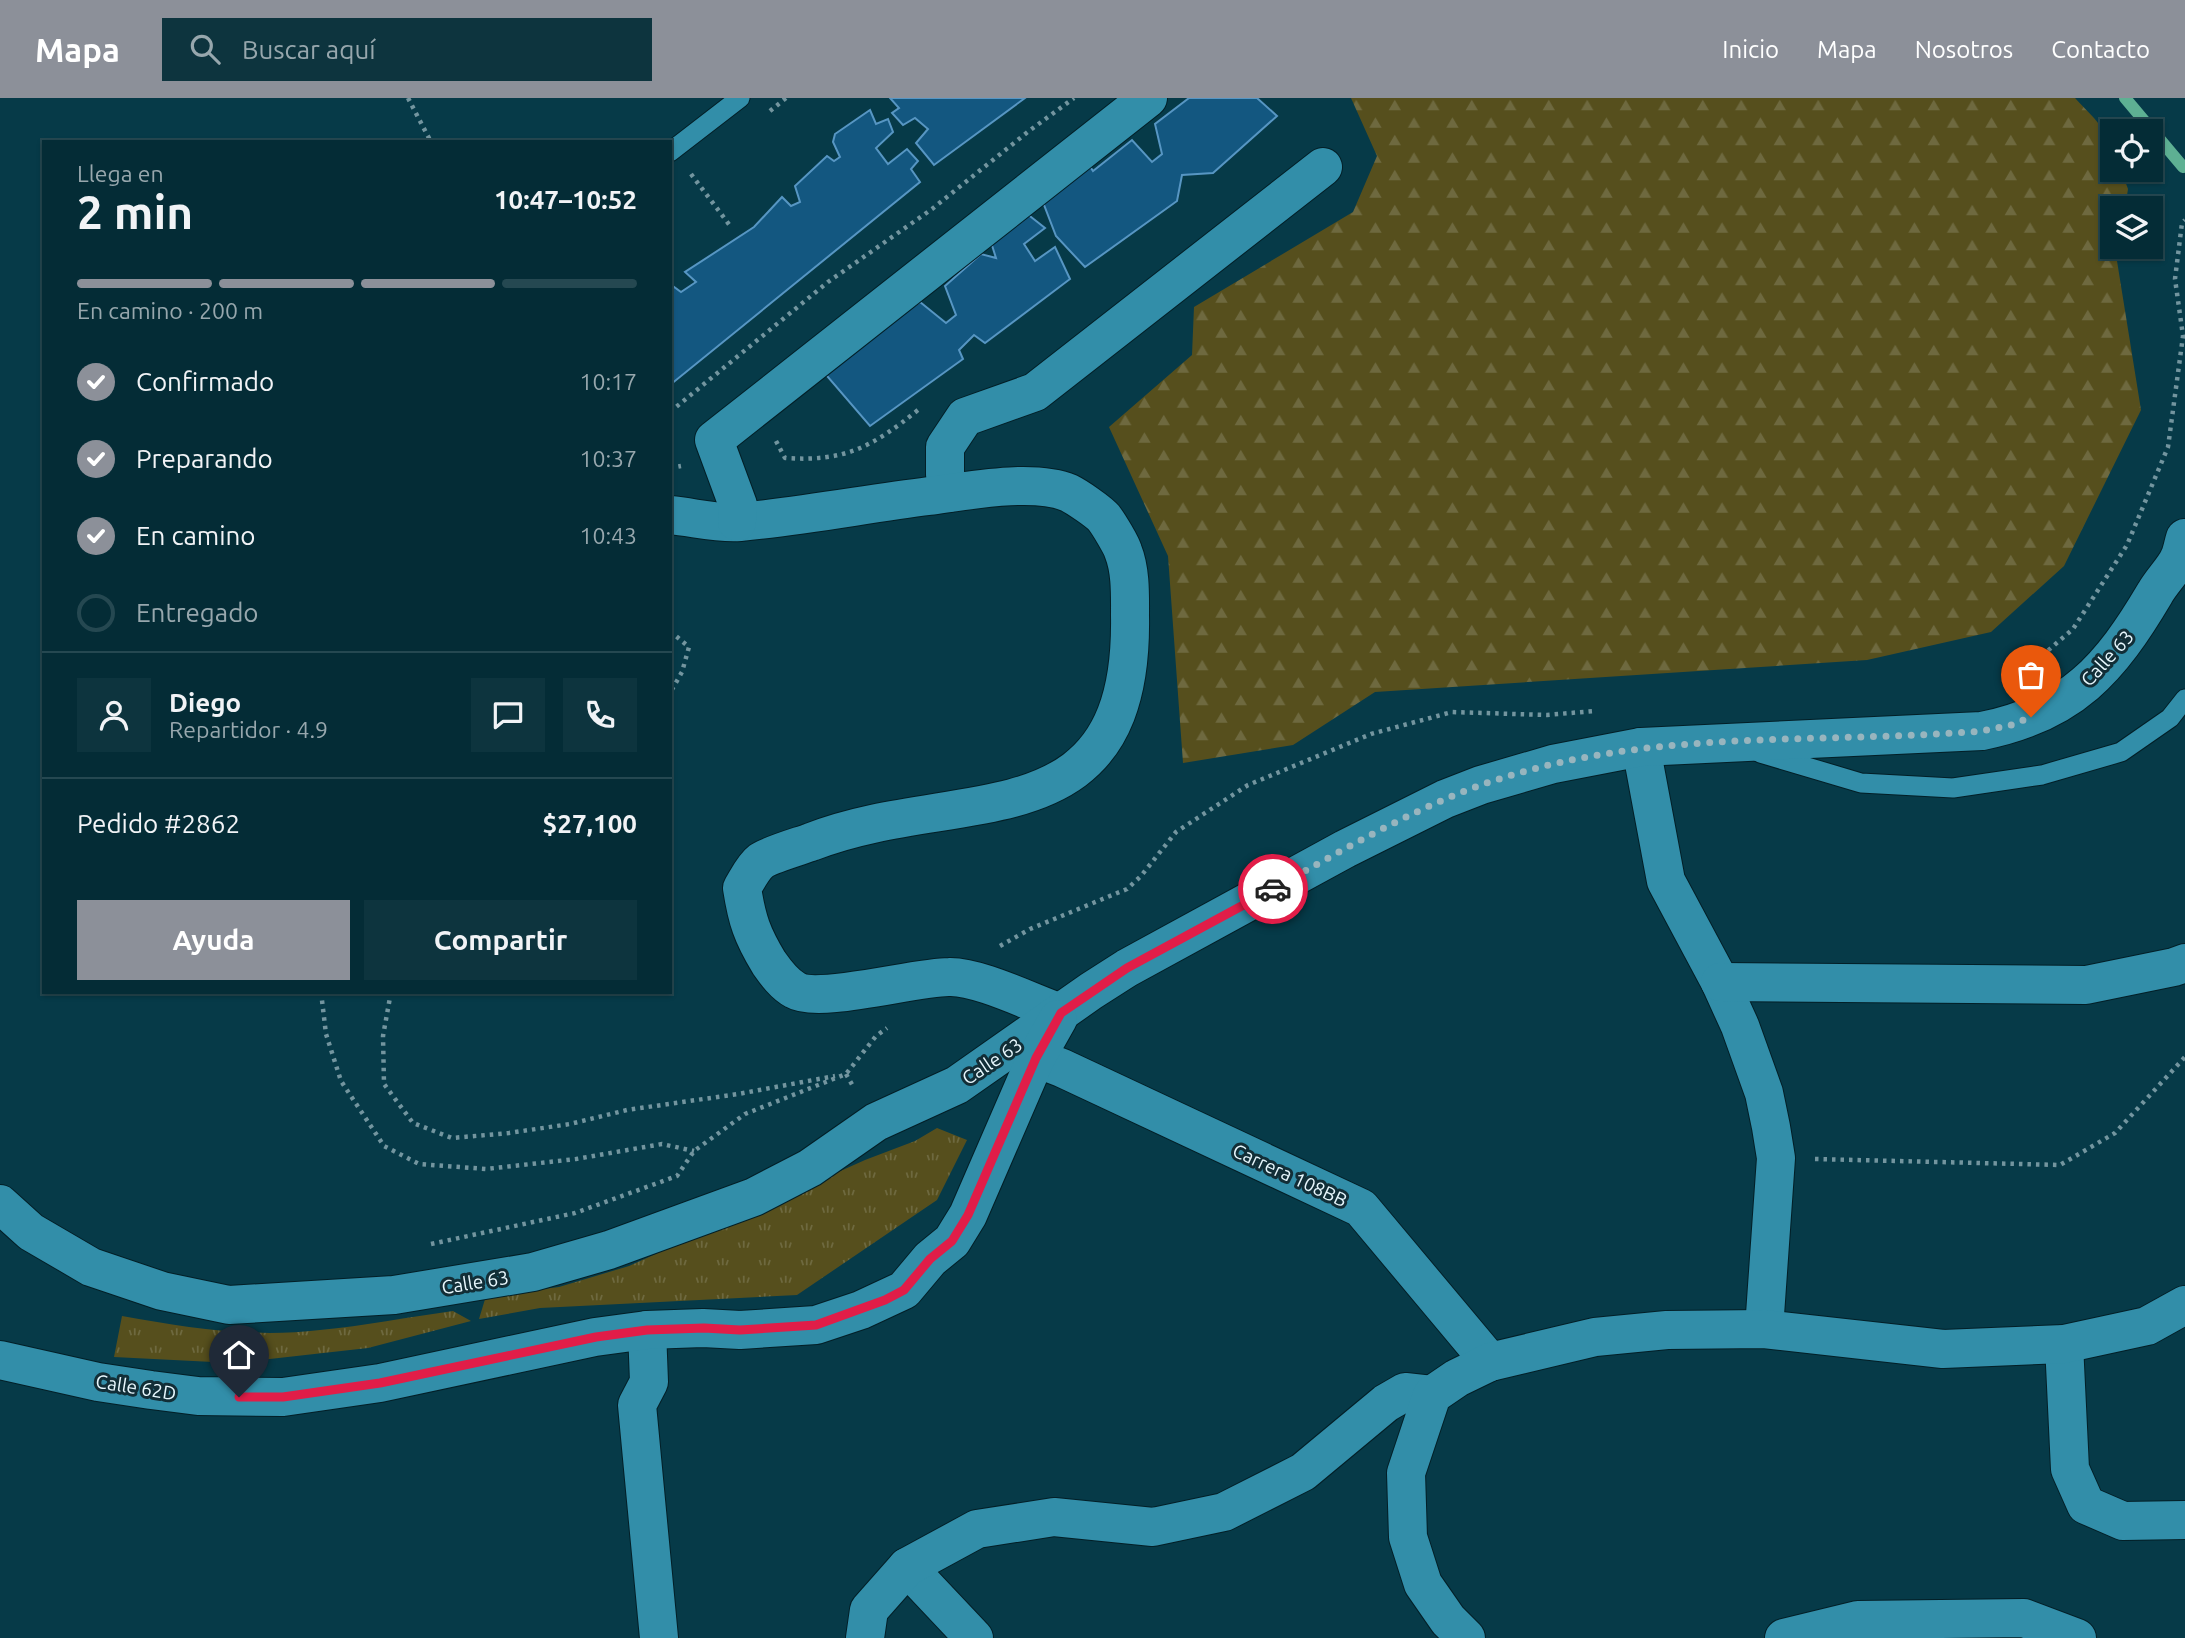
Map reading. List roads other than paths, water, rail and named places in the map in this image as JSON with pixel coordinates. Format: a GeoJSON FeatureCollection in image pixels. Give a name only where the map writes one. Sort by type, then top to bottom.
{"type":"FeatureCollection","features":[{"type":"Feature","properties":{"kind":"street"},"geometry":{"type":"LineString","coordinates":[[737,522],[738,505],[714,440],[1148,98]]}},
{"type":"Feature","properties":{"kind":"street"},"geometry":{"type":"LineString","coordinates":[[948,493],[945,447],[965,417],[1035,391],[1322,167]]}},
{"type":"Feature","properties":{"kind":"street"},"geometry":{"type":"LineString","coordinates":[[672,515],[737,522],[1014,486],[1069,493],[1104,517],[1123,550],[1130,600],[1130,640],[1123,692],[1109,730],[1086,761],[1064,779],[1025,796],[873,823],[827,835],[761,861],[742,888],[747,921],[757,943],[776,974],[796,991],[831,994],[897,982],[952,976],[983,984],[1061,1013]]}},
{"type":"Feature","properties":{"kind":"street","name":"Calle 63"},"geometry":{"type":"LineString","coordinates":[[0,1204],[31,1232],[91,1267],[162,1291],[229,1305],[394,1295],[533,1272],[609,1250],[754,1197],[810,1168],[876,1122],[957,1085],[1127,968],[1345,849],[1446,799],[1513,774],[1641,747],[1982,731],[2011,725],[2050,709],[2074,694],[2111,660],[2128,638],[2167,573],[2179,560],[2185,538]]}},
{"type":"Feature","properties":{"kind":"street"},"geometry":{"type":"LineString","coordinates":[[1641,747],[1666,881],[1720,982],[1740,1026],[1764,1093],[1776,1158],[1764,1329]]}},
{"type":"Feature","properties":{"kind":"street"},"geometry":{"type":"LineString","coordinates":[[1720,982],[2086,985],[2174,967],[2185,962]]}},
{"type":"Feature","properties":{"kind":"street","name":"Calle 62D"},"geometry":{"type":"LineString","coordinates":[[0,1360],[99,1382],[151,1390],[198,1396],[283,1397],[380,1383],[596,1337],[647,1330],[740,1330],[816,1325],[861,1310],[904,1290],[930,1259],[952,1241],[968,1215],[1036,1058],[1061,1013]]}},
{"type":"Feature","properties":{"kind":"street","name":"Carrera 108BB"},"geometry":{"type":"LineString","coordinates":[[1036,1058],[1361,1208],[1490,1362]]}},
{"type":"Feature","properties":{"kind":"street"},"geometry":{"type":"LineString","coordinates":[[1466,1638],[1448,1620],[1423,1584],[1408,1537],[1406,1473],[1432,1395],[1457,1378],[1490,1362],[1595,1337],[1667,1330],[1764,1329],[1943,1349],[2064,1345],[2147,1326],[2185,1305]]}},
{"type":"Feature","properties":{"kind":"street"},"geometry":{"type":"LineString","coordinates":[[647,1330],[649,1382],[636,1405],[659,1638]]}},
{"type":"Feature","properties":{"kind":"street"},"geometry":{"type":"LineString","coordinates":[[2064,1345],[2070,1469],[2085,1505],[2123,1521],[2185,1520]]}},
{"type":"Feature","properties":{"kind":"street"},"geometry":{"type":"LineString","coordinates":[[864,1638],[869,1610],[907,1567],[977,1529],[1054,1517],[1153,1527],[1224,1512],[1303,1472],[1377,1410],[1405,1392],[1432,1395]]}},
{"type":"Feature","properties":{"kind":"street"},"geometry":{"type":"LineString","coordinates":[[907,1567],[974,1638]]}},
{"type":"Feature","properties":{"kind":"street"},"geometry":{"type":"LineString","coordinates":[[1784,1638],[1858,1620],[2026,1628],[2077,1638]]}},
{"type":"Feature","properties":{"kind":"lane"},"geometry":{"type":"LineString","coordinates":[[672,150],[740,98]]}},
{"type":"Feature","properties":{"kind":"lane"},"geometry":{"type":"LineString","coordinates":[[1725,742],[1861,783],[1953,788],[2042,775],[2121,752],[2170,718],[2185,699]]}},
{"type":"Feature","properties":{"kind":"waterway"},"geometry":{"type":"LineString","coordinates":[[2125,98],[2183,167]]}}]}
